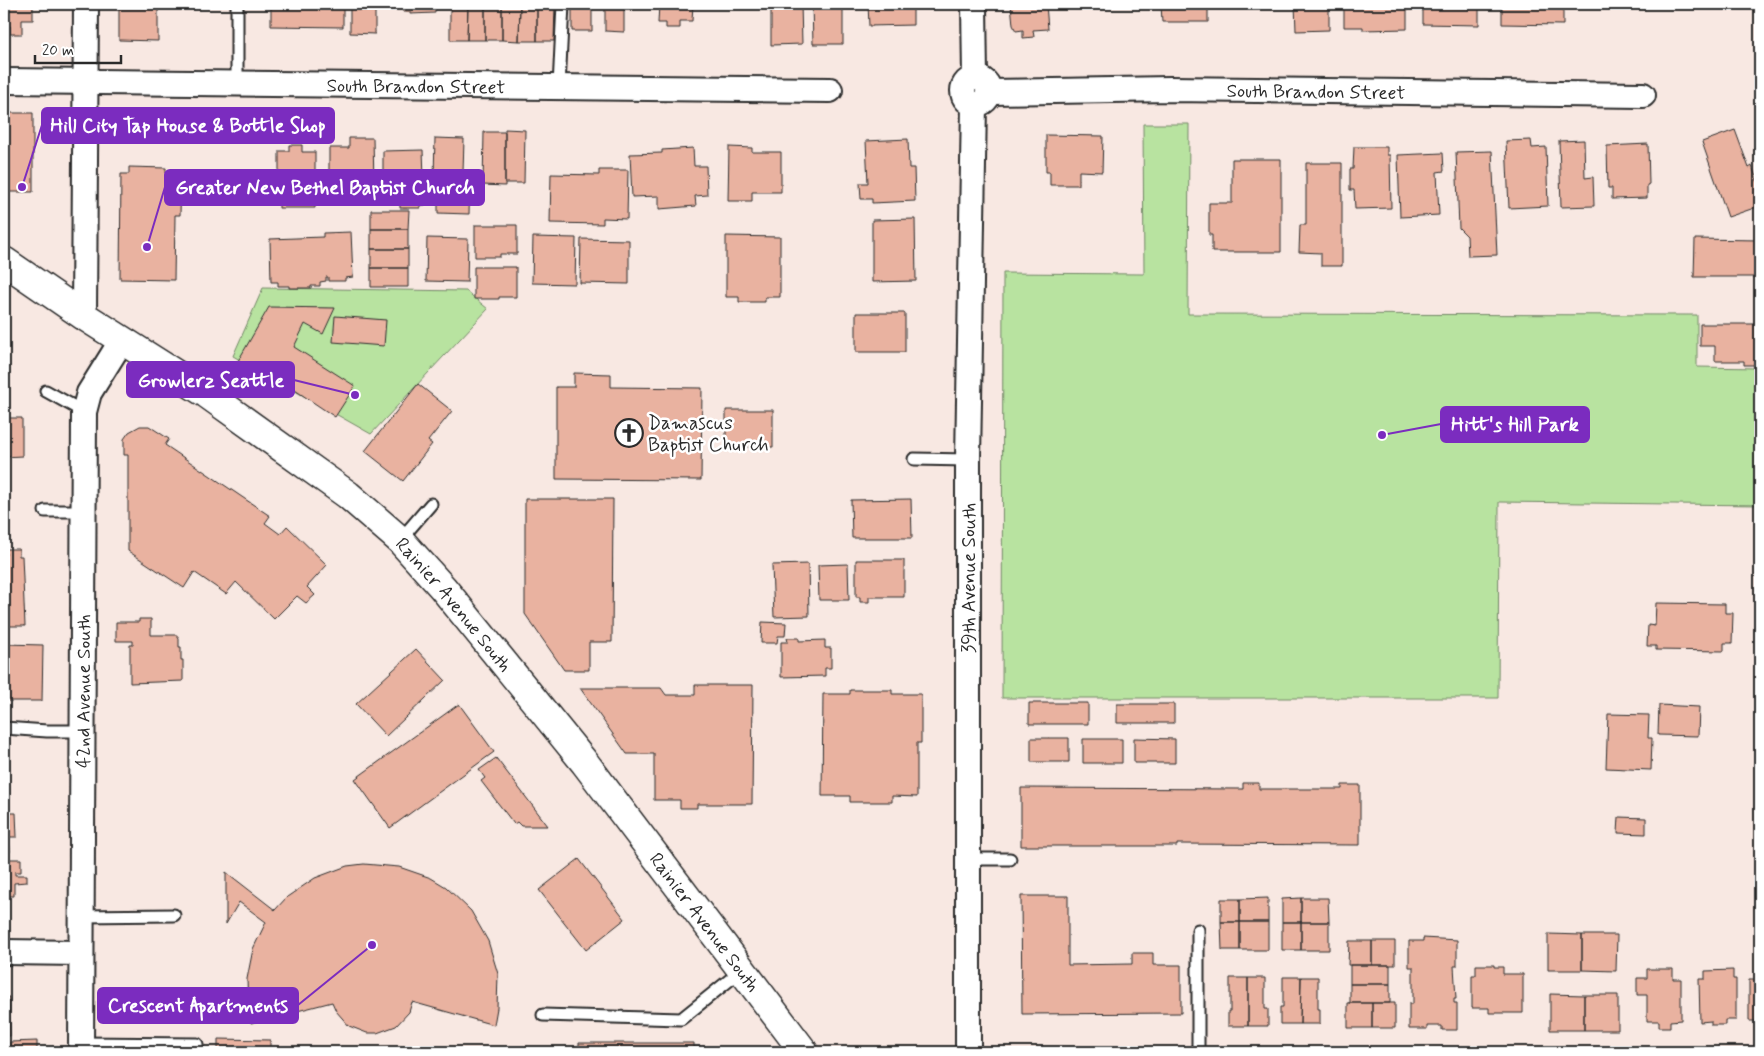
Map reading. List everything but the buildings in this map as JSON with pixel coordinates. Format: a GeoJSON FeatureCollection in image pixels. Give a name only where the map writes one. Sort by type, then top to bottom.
{"type":"FeatureCollection","features":[{"type":"Feature","properties":{"kind":"main road","name":"Rainier Avenue South"},"geometry":{"type":"LineString","coordinates":[[4,261],[84,316],[207,394],[348,495],[400,540],[443,588],[585,763],[804,1052]]}},
{"type":"Feature","properties":{"kind":"street"},"geometry":{"type":"LineString","coordinates":[[84,316],[86,4]]}},
{"type":"Feature","properties":{"kind":"street","name":"39th Avenue South"},"geometry":{"type":"LineString","coordinates":[[968,1052],[968,460],[979,91],[974,4]]}},
{"type":"Feature","properties":{"kind":"street","name":"South Brandon Street"},"geometry":{"type":"LineString","coordinates":[[4,81],[830,90]]}},
{"type":"Feature","properties":{"kind":"street","name":"South Brandon Street"},"geometry":{"type":"LineString","coordinates":[[979,91],[1170,89],[1643,95]]}},
{"type":"Feature","properties":{"kind":"street","name":"42nd Avenue South"},"geometry":{"type":"LineString","coordinates":[[81,1048],[84,412],[88,393],[122,340]]}},
{"type":"Feature","properties":{"kind":"street"},"geometry":{"type":"LineString","coordinates":[[4,952],[81,952]]}},
{"type":"Feature","properties":{"kind":"lane"},"geometry":{"type":"LineString","coordinates":[[237,4],[237,84]]}},
{"type":"Feature","properties":{"kind":"lane"},"geometry":{"type":"LineString","coordinates":[[559,88],[563,4]]}},
{"type":"Feature","properties":{"kind":"lane"},"geometry":{"type":"LineString","coordinates":[[46,390],[84,412]]}},
{"type":"Feature","properties":{"kind":"lane"},"geometry":{"type":"LineString","coordinates":[[914,459],[968,460]]}},
{"type":"Feature","properties":{"kind":"lane"},"geometry":{"type":"LineString","coordinates":[[400,540],[431,504]]}},
{"type":"Feature","properties":{"kind":"lane"},"geometry":{"type":"LineString","coordinates":[[45,511],[83,511]]}},
{"type":"Feature","properties":{"kind":"lane"},"geometry":{"type":"LineString","coordinates":[[4,728],[47,731],[82,730]]}},
{"type":"Feature","properties":{"kind":"lane"},"geometry":{"type":"LineString","coordinates":[[968,859],[1010,859]]}},
{"type":"Feature","properties":{"kind":"lane"},"geometry":{"type":"LineString","coordinates":[[81,916],[174,915]]}},
{"type":"Feature","properties":{"kind":"lane"},"geometry":{"type":"LineString","coordinates":[[1198,930],[1198,1052]]}},
{"type":"Feature","properties":{"kind":"lane"},"geometry":{"type":"LineString","coordinates":[[543,1015],[681,1019],[742,970]]}},
{"type":"Feature","properties":{"kind":"lane"},"geometry":{"type":"LineString","coordinates":[[81,1048],[197,1044],[197,1052]]}},
{"type":"Feature","properties":{"kind":"green space"},"geometry":{"type":"Polygon","coordinates":[[[1143,124],[1189,124],[1188,314],[1697,315],[1697,367],[1760,368],[1760,505],[1499,502],[1498,698],[1002,698],[1003,273],[1144,274],[1143,124]]]}},
{"type":"Feature","properties":{"kind":"green space"},"geometry":{"type":"Polygon","coordinates":[[[263,288],[466,291],[488,309],[371,434],[233,356],[263,288]]]}},
{"type":"Feature","properties":{"kind":"place","name":"Hill City Tap House & Bottle Shop"},"geometry":{"type":"Point","coordinates":[22,187]}},
{"type":"Feature","properties":{"kind":"place","name":"Greater New Bethel Baptist Church"},"geometry":{"type":"Point","coordinates":[147,247]}},
{"type":"Feature","properties":{"kind":"place","name":"Growlerz Seattle"},"geometry":{"type":"Point","coordinates":[355,395]}},
{"type":"Feature","properties":{"kind":"place","name":"Damascus Baptist Church"},"geometry":{"type":"Point","coordinates":[629,433]}},
{"type":"Feature","properties":{"kind":"place","name":"Hitt's Hill Park"},"geometry":{"type":"Point","coordinates":[1382,435]}},
{"type":"Feature","properties":{"kind":"place","name":"Crescent Apartments"},"geometry":{"type":"Point","coordinates":[372,945]}}]}
